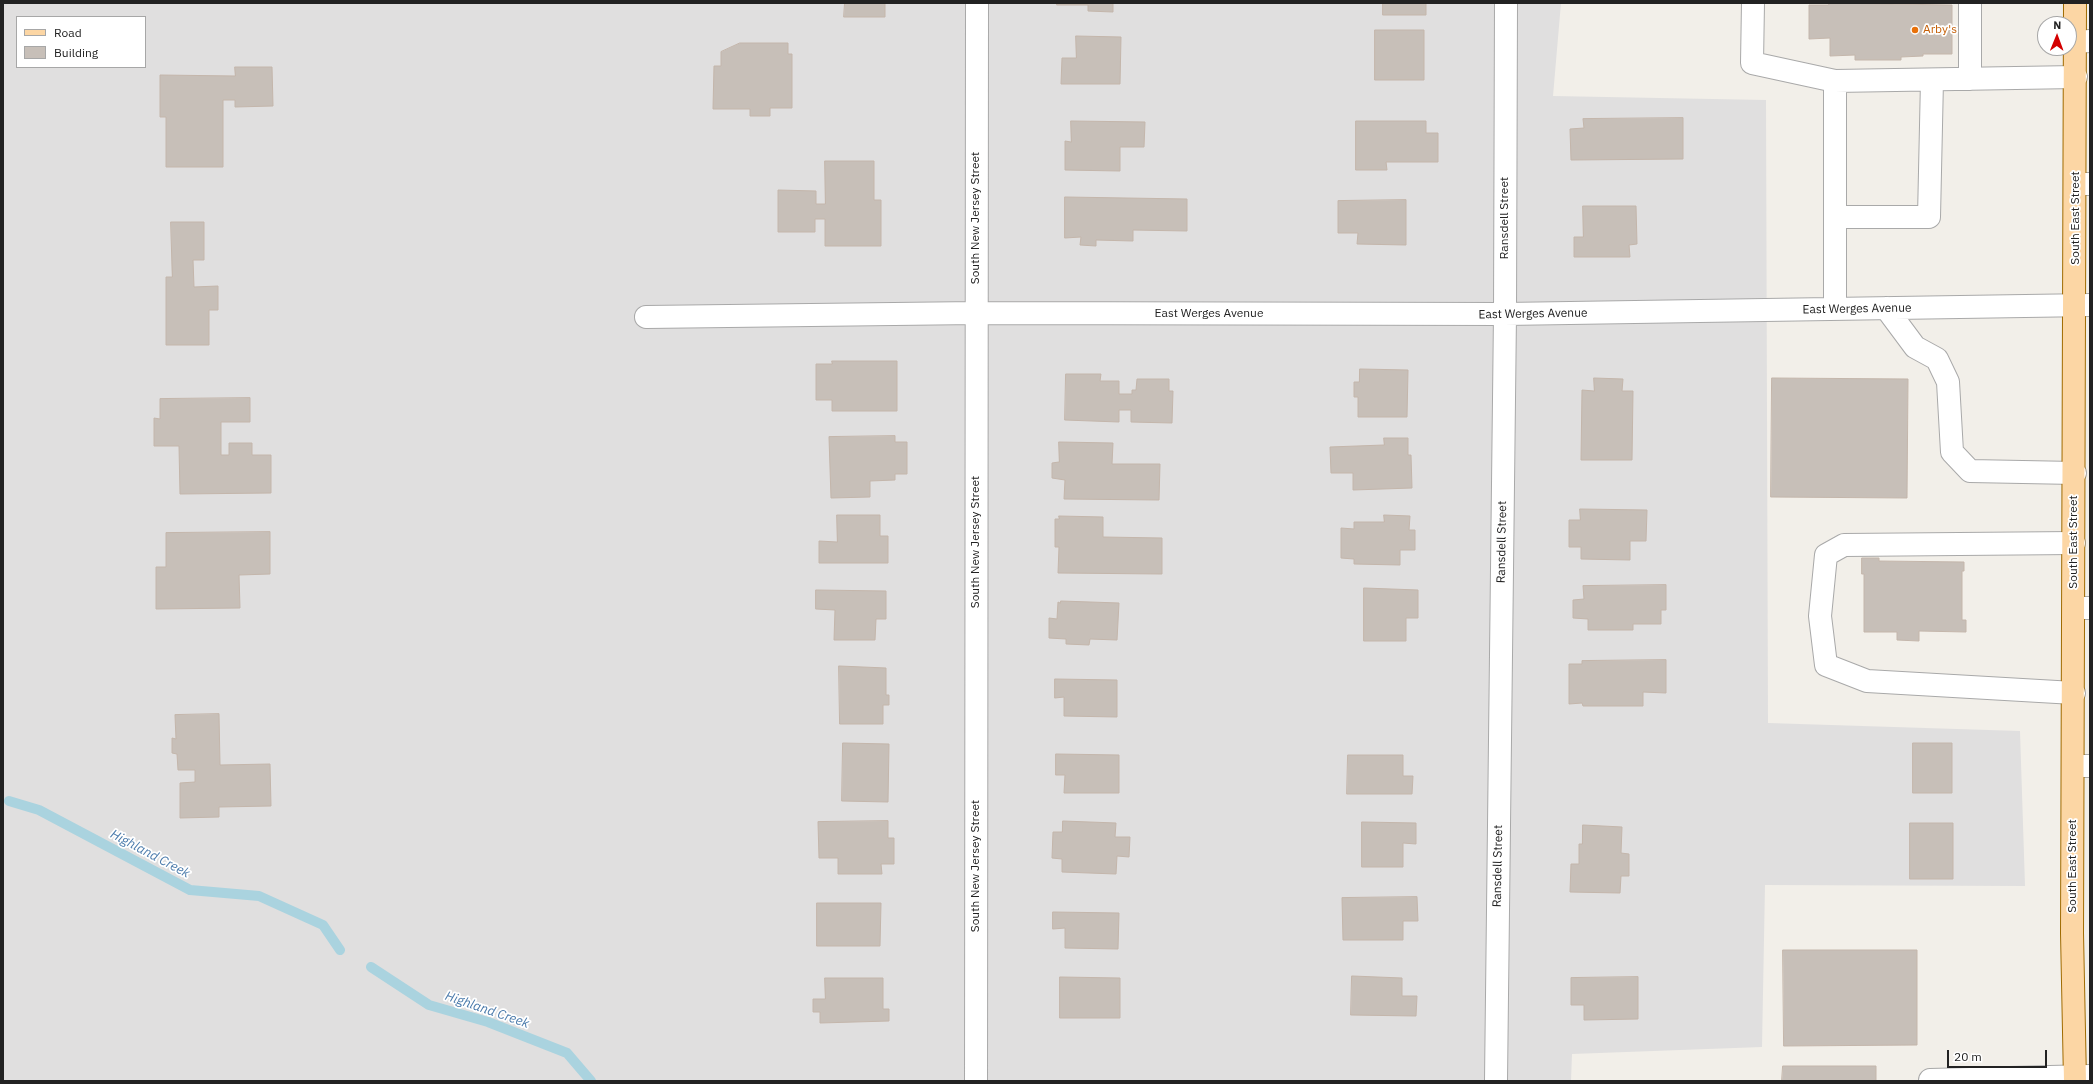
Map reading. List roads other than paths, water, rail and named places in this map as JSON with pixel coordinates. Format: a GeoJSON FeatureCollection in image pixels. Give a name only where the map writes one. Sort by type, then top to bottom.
{"type":"FeatureCollection","features":[{"type":"Feature","properties":{"kind":"main road","name":"South East Street"},"geometry":{"type":"LineString","coordinates":[[2075,3],[2083,41],[2076,77],[2083,184],[2083,305],[2075,473],[2074,543],[2082,608],[2074,693],[2082,766],[2072,933],[2080,1078]]}},
{"type":"Feature","properties":{"kind":"street","name":"South New Jersey Street"},"geometry":{"type":"LineString","coordinates":[[976,1081],[977,3]]}},
{"type":"Feature","properties":{"kind":"street","name":"Ransdell Street"},"geometry":{"type":"LineString","coordinates":[[1496,1081],[1505,314],[1506,3]]}},
{"type":"Feature","properties":{"kind":"street"},"geometry":{"type":"LineString","coordinates":[[1753,3],[1752,63],[1835,81],[2076,77]]}},
{"type":"Feature","properties":{"kind":"street"},"geometry":{"type":"LineString","coordinates":[[1970,3],[1970,79]]}},
{"type":"Feature","properties":{"kind":"street"},"geometry":{"type":"LineString","coordinates":[[1835,217],[1929,217],[1932,80]]}},
{"type":"Feature","properties":{"kind":"street"},"geometry":{"type":"LineString","coordinates":[[1835,81],[1835,309]]}},
{"type":"Feature","properties":{"kind":"street","name":"East Werges Avenue"},"geometry":{"type":"LineString","coordinates":[[646,317],[976,313],[1505,314],[2083,305]]}},
{"type":"Feature","properties":{"kind":"street"},"geometry":{"type":"LineString","coordinates":[[1886,308],[1915,347],[1937,359],[1948,382],[1952,452],[1970,471],[2075,473]]}},
{"type":"Feature","properties":{"kind":"street"},"geometry":{"type":"LineString","coordinates":[[2074,543],[1844,545],[1826,555],[1820,616],[1826,665],[1867,681],[2074,693]]}},
{"type":"Feature","properties":{"kind":"street"},"geometry":{"type":"LineString","coordinates":[[1930,1080],[2080,1078]]}},
{"type":"Feature","properties":{"kind":"waterway","name":"Highland Creek"},"geometry":{"type":"LineString","coordinates":[[9,801],[39,810],[190,890],[259,896],[323,925],[340,950]]}},
{"type":"Feature","properties":{"kind":"waterway","name":"Highland Creek"},"geometry":{"type":"LineString","coordinates":[[371,967],[429,1005],[488,1022],[567,1053],[591,1081]]}},
{"type":"Feature","properties":{"kind":"place","name":"Arby's"},"geometry":{"type":"Point","coordinates":[1915,30]}}]}
